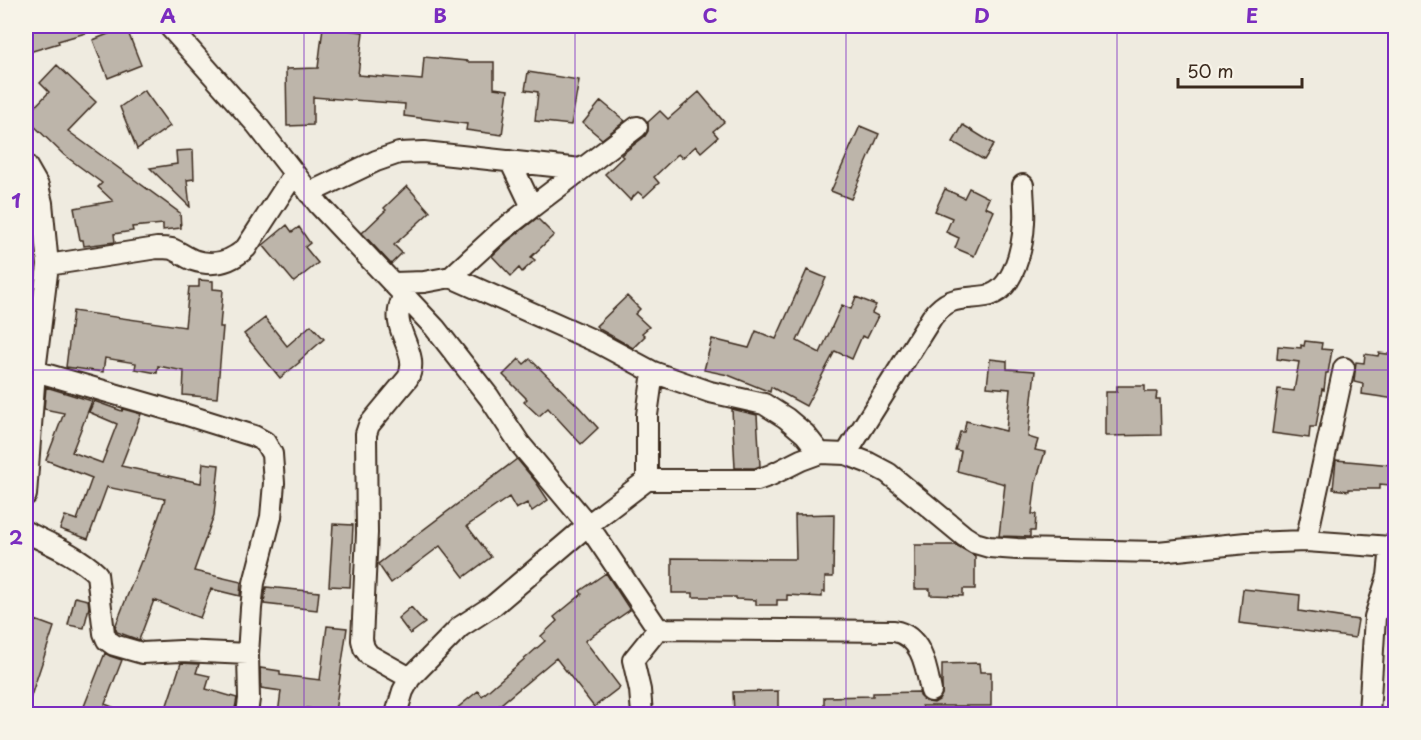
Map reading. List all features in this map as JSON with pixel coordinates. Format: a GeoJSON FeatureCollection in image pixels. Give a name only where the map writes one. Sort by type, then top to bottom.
{"type":"FeatureCollection","features":[{"type":"Feature","properties":{"kind":"street"},"geometry":{"type":"LineString","coordinates":[[169,26],[256,124],[309,193],[435,328],[489,397],[520,444],[588,525],[658,629]]}},
{"type":"Feature","properties":{"kind":"street"},"geometry":{"type":"LineString","coordinates":[[399,288],[451,277],[500,232],[637,127]]}},
{"type":"Feature","properties":{"kind":"street"},"geometry":{"type":"LineString","coordinates":[[309,193],[376,161],[399,153],[424,152],[581,169]]}},
{"type":"Feature","properties":{"kind":"street"},"geometry":{"type":"LineString","coordinates":[[510,161],[532,207]]}},
{"type":"Feature","properties":{"kind":"street"},"geometry":{"type":"LineString","coordinates":[[26,165],[38,186],[42,203],[48,265],[35,371],[26,495]]}},
{"type":"Feature","properties":{"kind":"street"},"geometry":{"type":"LineString","coordinates":[[48,265],[158,248],[171,249],[193,260],[206,263],[230,260],[246,248],[294,174]]}},
{"type":"Feature","properties":{"kind":"street"},"geometry":{"type":"LineString","coordinates":[[846,454],[940,307],[949,301],[964,297],[989,296],[1000,291],[1008,280],[1022,244],[1023,184]]}},
{"type":"Feature","properties":{"kind":"street"},"geometry":{"type":"LineString","coordinates":[[451,277],[597,342],[653,372],[710,392],[764,404],[805,434],[820,453]]}},
{"type":"Feature","properties":{"kind":"street"},"geometry":{"type":"LineString","coordinates":[[399,288],[399,325],[411,358],[411,372],[369,425],[366,434],[367,533],[362,640],[369,655],[410,678]]}},
{"type":"Feature","properties":{"kind":"street"},"geometry":{"type":"LineString","coordinates":[[1306,541],[1344,368]]}},
{"type":"Feature","properties":{"kind":"street"},"geometry":{"type":"LineString","coordinates":[[35,371],[187,415],[254,436],[265,442],[272,454],[274,483],[271,517],[254,584],[248,654],[247,714]]}},
{"type":"Feature","properties":{"kind":"street"},"geometry":{"type":"LineString","coordinates":[[647,480],[647,415],[653,372]]}},
{"type":"Feature","properties":{"kind":"street"},"geometry":{"type":"LineString","coordinates":[[396,714],[403,691],[410,678],[460,627],[494,605],[588,525],[647,480],[758,480],[820,453],[846,454],[888,473],[964,536],[988,547],[1158,552],[1246,543],[1306,541],[1393,548],[1388,576],[1375,617],[1369,714]]}},
{"type":"Feature","properties":{"kind":"street"},"geometry":{"type":"LineString","coordinates":[[26,532],[66,553],[97,574],[104,633],[107,640],[114,645],[142,653],[181,651],[248,654]]}},
{"type":"Feature","properties":{"kind":"street"},"geometry":{"type":"LineString","coordinates":[[658,629],[903,633],[920,651],[931,691]]}},
{"type":"Feature","properties":{"kind":"street"},"geometry":{"type":"LineString","coordinates":[[642,714],[640,690],[633,660],[658,629]]}},
{"type":"Feature","properties":{"kind":"building"},"geometry":{"type":"Polygon","coordinates":[[[26,26],[102,26],[103,28],[26,53],[26,26]]]}},
{"type":"Feature","properties":{"kind":"building"},"geometry":{"type":"Polygon","coordinates":[[[126,27],[141,65],[108,78],[93,40],[126,27]]]}},
{"type":"Feature","properties":{"kind":"building"},"geometry":{"type":"Polygon","coordinates":[[[323,27],[363,32],[358,75],[422,80],[424,57],[467,62],[494,62],[494,88],[508,90],[502,135],[466,130],[467,124],[404,116],[405,104],[313,97],[313,125],[287,126],[286,69],[318,68],[323,27]]]}},
{"type":"Feature","properties":{"kind":"building"},"geometry":{"type":"Polygon","coordinates":[[[57,65],[96,102],[68,131],[180,213],[181,228],[163,230],[163,224],[132,227],[133,231],[114,234],[115,242],[84,246],[83,240],[80,240],[74,208],[113,201],[98,187],[102,183],[64,155],[26,118],[49,92],[40,83],[57,65]]]}},
{"type":"Feature","properties":{"kind":"building"},"geometry":{"type":"Polygon","coordinates":[[[528,72],[579,80],[571,125],[535,121],[538,92],[525,90],[528,72]]]}},
{"type":"Feature","properties":{"kind":"building"},"geometry":{"type":"Polygon","coordinates":[[[144,90],[170,126],[137,149],[120,107],[144,90]]]}},
{"type":"Feature","properties":{"kind":"building"},"geometry":{"type":"Polygon","coordinates":[[[699,92],[724,122],[713,131],[718,137],[701,152],[696,146],[682,158],[678,154],[654,177],[659,183],[644,197],[638,192],[630,200],[605,174],[623,157],[621,155],[645,136],[648,131],[648,122],[660,111],[668,119],[699,92]]]}},
{"type":"Feature","properties":{"kind":"building"},"geometry":{"type":"Polygon","coordinates":[[[601,101],[625,121],[602,139],[583,123],[601,101]]]}},
{"type":"Feature","properties":{"kind":"building"},"geometry":{"type":"Polygon","coordinates":[[[963,125],[994,144],[984,160],[953,142],[963,125]]]}},
{"type":"Feature","properties":{"kind":"building"},"geometry":{"type":"Polygon","coordinates":[[[860,126],[879,134],[851,199],[831,191],[860,126]]]}},
{"type":"Feature","properties":{"kind":"building"},"geometry":{"type":"Polygon","coordinates":[[[193,150],[194,179],[187,180],[190,207],[150,168],[177,164],[176,151],[193,150]]]}},
{"type":"Feature","properties":{"kind":"building"},"geometry":{"type":"Polygon","coordinates":[[[407,186],[430,212],[394,245],[402,253],[391,264],[362,233],[407,186]]]}},
{"type":"Feature","properties":{"kind":"building"},"geometry":{"type":"Polygon","coordinates":[[[969,188],[989,198],[985,207],[994,211],[974,256],[955,248],[959,238],[946,232],[952,218],[935,211],[945,189],[964,198],[969,188]]]}},
{"type":"Feature","properties":{"kind":"building"},"geometry":{"type":"Polygon","coordinates":[[[537,218],[554,235],[531,257],[535,260],[522,272],[519,268],[511,276],[492,256],[537,218]]]}},
{"type":"Feature","properties":{"kind":"building"},"geometry":{"type":"Polygon","coordinates":[[[287,225],[292,232],[299,227],[310,243],[305,247],[318,263],[294,282],[263,245],[287,225]]]}},
{"type":"Feature","properties":{"kind":"building"},"geometry":{"type":"Polygon","coordinates":[[[807,270],[826,278],[797,341],[820,353],[842,305],[851,309],[856,297],[876,305],[872,313],[878,316],[867,338],[862,336],[852,359],[835,351],[806,406],[771,387],[770,392],[728,375],[704,370],[712,339],[749,348],[756,331],[776,339],[807,270]]]}},
{"type":"Feature","properties":{"kind":"building"},"geometry":{"type":"Polygon","coordinates":[[[199,280],[213,281],[213,289],[223,290],[220,327],[223,327],[217,398],[183,395],[184,371],[158,366],[157,373],[135,369],[136,363],[105,358],[103,372],[66,367],[73,311],[185,327],[189,287],[199,287],[199,280]]]}},
{"type":"Feature","properties":{"kind":"building"},"geometry":{"type":"Polygon","coordinates":[[[627,296],[640,309],[635,314],[649,327],[642,333],[645,336],[633,348],[596,326],[627,296]]]}},
{"type":"Feature","properties":{"kind":"building"},"geometry":{"type":"Polygon","coordinates":[[[265,318],[287,346],[311,325],[324,339],[280,378],[244,334],[265,318]]]}},
{"type":"Feature","properties":{"kind":"building"},"geometry":{"type":"Polygon","coordinates":[[[1305,341],[1322,343],[1321,349],[1332,350],[1324,390],[1322,389],[1316,427],[1310,427],[1309,438],[1272,433],[1278,389],[1294,391],[1299,362],[1277,359],[1278,346],[1301,348],[1305,341]]]}},
{"type":"Feature","properties":{"kind":"building"},"geometry":{"type":"Polygon","coordinates":[[[1379,353],[1395,355],[1395,399],[1362,394],[1363,384],[1354,382],[1356,362],[1364,363],[1365,354],[1378,356],[1379,353]]]}},
{"type":"Feature","properties":{"kind":"building"},"geometry":{"type":"Polygon","coordinates":[[[519,359],[524,364],[530,359],[598,428],[581,444],[548,408],[539,416],[524,402],[527,399],[503,375],[519,359]]]}},
{"type":"Feature","properties":{"kind":"building"},"geometry":{"type":"Polygon","coordinates":[[[990,359],[1007,361],[1007,369],[1035,371],[1028,437],[1038,440],[1035,450],[1045,452],[1036,481],[1032,514],[1036,514],[1035,531],[1030,531],[1030,537],[999,536],[1005,484],[957,471],[961,451],[955,450],[960,432],[964,432],[966,421],[1006,431],[1010,389],[987,387],[990,359]]]}},
{"type":"Feature","properties":{"kind":"building"},"geometry":{"type":"Polygon","coordinates":[[[1117,386],[1145,386],[1145,392],[1157,392],[1156,399],[1160,399],[1161,435],[1106,436],[1106,392],[1117,392],[1117,386]]]}},
{"type":"Feature","properties":{"kind":"building"},"geometry":{"type":"Polygon","coordinates":[[[46,387],[92,401],[72,452],[102,463],[117,424],[89,412],[94,401],[122,411],[123,409],[141,414],[121,466],[201,483],[203,463],[219,465],[214,515],[194,571],[241,582],[240,596],[211,589],[200,618],[154,600],[139,640],[117,632],[115,627],[141,561],[143,561],[165,499],[107,487],[88,539],[60,529],[65,516],[77,520],[92,478],[46,460],[64,413],[44,409],[46,387]]]}},
{"type":"Feature","properties":{"kind":"building"},"geometry":{"type":"Polygon","coordinates":[[[732,409],[757,415],[760,466],[735,468],[732,409]]]}},
{"type":"Feature","properties":{"kind":"building"},"geometry":{"type":"Polygon","coordinates":[[[517,459],[548,500],[532,511],[527,503],[516,509],[509,497],[467,526],[491,557],[464,577],[440,546],[391,583],[378,564],[517,459]]]}},
{"type":"Feature","properties":{"kind":"building"},"geometry":{"type":"Polygon","coordinates":[[[1336,460],[1392,465],[1390,485],[1380,484],[1380,489],[1349,489],[1349,491],[1333,489],[1336,460]]]}},
{"type":"Feature","properties":{"kind":"building"},"geometry":{"type":"Polygon","coordinates":[[[834,514],[833,577],[825,577],[825,592],[822,592],[822,597],[787,595],[787,600],[777,600],[777,605],[756,605],[756,600],[736,599],[736,597],[693,597],[693,593],[672,593],[672,558],[796,559],[795,515],[834,514]]]}},
{"type":"Feature","properties":{"kind":"building"},"geometry":{"type":"Polygon","coordinates":[[[333,524],[353,525],[350,587],[329,586],[333,524]]]}},
{"type":"Feature","properties":{"kind":"building"},"geometry":{"type":"Polygon","coordinates":[[[915,545],[956,545],[975,556],[975,589],[963,589],[963,596],[930,595],[930,589],[915,589],[915,545]]]}},
{"type":"Feature","properties":{"kind":"building"},"geometry":{"type":"Polygon","coordinates":[[[606,573],[630,610],[585,641],[620,687],[594,707],[556,658],[489,714],[450,714],[478,691],[482,696],[545,641],[541,636],[557,621],[554,617],[582,594],[580,591],[606,573]]]}},
{"type":"Feature","properties":{"kind":"building"},"geometry":{"type":"Polygon","coordinates":[[[266,587],[319,592],[317,610],[264,604],[266,587]]]}},
{"type":"Feature","properties":{"kind":"building"},"geometry":{"type":"Polygon","coordinates":[[[1243,589],[1300,595],[1299,611],[1358,620],[1355,638],[1239,623],[1243,589]]]}},
{"type":"Feature","properties":{"kind":"building"},"geometry":{"type":"Polygon","coordinates":[[[75,597],[88,600],[89,607],[84,628],[68,625],[75,597]]]}},
{"type":"Feature","properties":{"kind":"building"},"geometry":{"type":"Polygon","coordinates":[[[411,607],[425,623],[410,634],[398,618],[411,607]]]}},
{"type":"Feature","properties":{"kind":"building"},"geometry":{"type":"Polygon","coordinates":[[[35,620],[54,627],[28,705],[26,705],[26,647],[35,620]]]}},
{"type":"Feature","properties":{"kind":"building"},"geometry":{"type":"Polygon","coordinates":[[[327,626],[347,628],[335,712],[307,708],[306,714],[278,714],[281,691],[261,688],[260,668],[280,671],[280,675],[320,680],[327,626]]]}},
{"type":"Feature","properties":{"kind":"building"},"geometry":{"type":"Polygon","coordinates":[[[105,653],[122,660],[105,704],[130,714],[81,714],[105,653]]]}},
{"type":"Feature","properties":{"kind":"building"},"geometry":{"type":"Polygon","coordinates":[[[181,663],[199,664],[196,673],[210,676],[206,689],[237,698],[234,714],[164,714],[181,663]]]}},
{"type":"Feature","properties":{"kind":"building"},"geometry":{"type":"Polygon","coordinates":[[[979,663],[980,672],[991,672],[991,706],[922,706],[922,714],[824,714],[824,697],[919,692],[922,699],[934,703],[942,694],[942,664],[979,663]]]}},
{"type":"Feature","properties":{"kind":"building"},"geometry":{"type":"Polygon","coordinates":[[[778,691],[778,714],[734,714],[733,692],[778,691]]]}}]}
